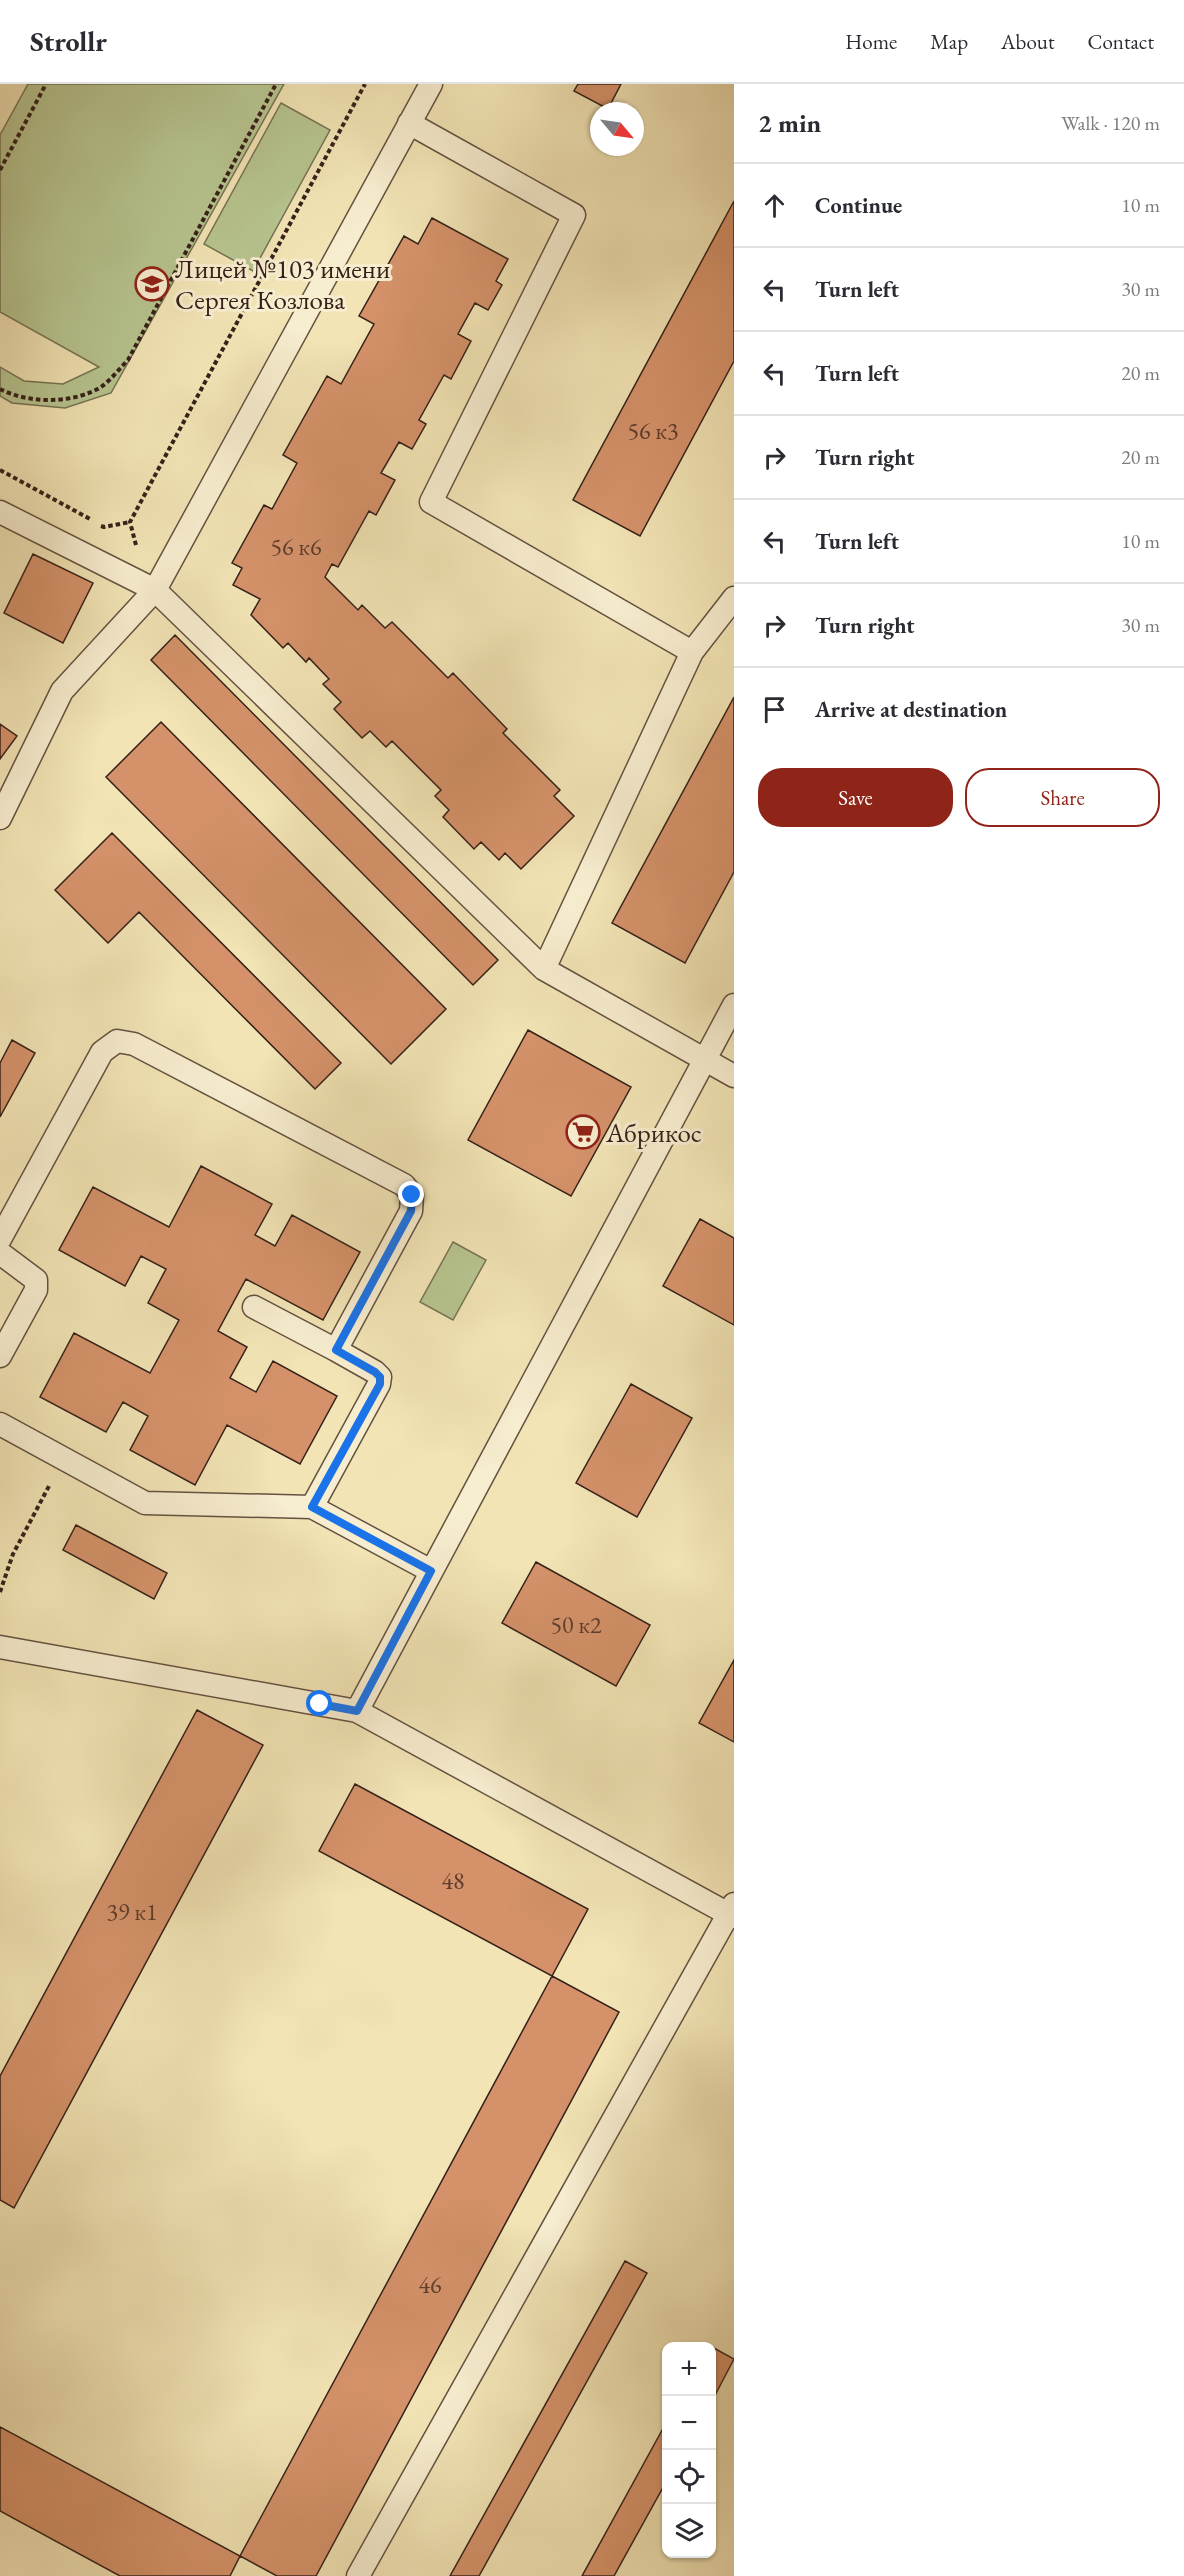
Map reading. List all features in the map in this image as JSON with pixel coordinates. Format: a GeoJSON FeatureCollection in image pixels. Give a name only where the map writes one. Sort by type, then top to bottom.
{"type":"FeatureCollection","features":[{"type":"Feature","properties":{"kind":"lane"},"geometry":{"type":"LineString","coordinates":[[0,818],[5,792],[62,691],[155,590],[431,84]]}},
{"type":"Feature","properties":{"kind":"lane"},"geometry":{"type":"LineString","coordinates":[[409,123],[574,215],[431,501],[692,652]]}},
{"type":"Feature","properties":{"kind":"lane"},"geometry":{"type":"LineString","coordinates":[[0,512],[155,590],[544,969],[734,1076]]}},
{"type":"Feature","properties":{"kind":"lane"},"geometry":{"type":"LineString","coordinates":[[544,969],[692,652],[734,598]]}},
{"type":"Feature","properties":{"kind":"lane"},"geometry":{"type":"LineString","coordinates":[[357,1711],[734,1005]]}},
{"type":"Feature","properties":{"kind":"lane"},"geometry":{"type":"LineString","coordinates":[[0,1239],[102,1052],[117,1041],[134,1044],[404,1185],[412,1195],[411,1211],[336,1350]]}},
{"type":"Feature","properties":{"kind":"lane"},"geometry":{"type":"LineString","coordinates":[[0,1253],[36,1280],[36,1290],[0,1356]]}},
{"type":"Feature","properties":{"kind":"lane"},"geometry":{"type":"LineString","coordinates":[[254,1307],[336,1350],[380,1377],[380,1384],[312,1507]]}},
{"type":"Feature","properties":{"kind":"lane"},"geometry":{"type":"LineString","coordinates":[[0,1424],[145,1503],[312,1507],[431,1571]]}},
{"type":"Feature","properties":{"kind":"lane"},"geometry":{"type":"LineString","coordinates":[[0,1647],[357,1711],[732,1911],[358,2576]]}},
{"type":"Feature","properties":{"kind":"path"},"geometry":{"type":"LineString","coordinates":[[0,170],[46,84]]}},
{"type":"Feature","properties":{"kind":"path"},"geometry":{"type":"LineString","coordinates":[[0,389],[35,399],[71,399],[102,386],[128,360],[276,84]]}},
{"type":"Feature","properties":{"kind":"path"},"geometry":{"type":"LineString","coordinates":[[124,575],[138,551],[130,522],[365,84]]}},
{"type":"Feature","properties":{"kind":"path"},"geometry":{"type":"LineString","coordinates":[[0,470],[104,527],[130,522]]}},
{"type":"Feature","properties":{"kind":"path"},"geometry":{"type":"LineString","coordinates":[[0,1592],[13,1554],[63,1459]]}},
{"type":"Feature","properties":{"kind":"green space"},"geometry":{"type":"Polygon","coordinates":[[[28,84],[284,84],[111,393],[65,408],[12,403],[0,396],[0,367],[24,381],[63,384],[99,367],[0,312],[0,135],[28,84]]]}},
{"type":"Feature","properties":{"kind":"green space"},"geometry":{"type":"Polygon","coordinates":[[[281,103],[330,130],[253,271],[204,244],[281,103]]]}},
{"type":"Feature","properties":{"kind":"green space"},"geometry":{"type":"Polygon","coordinates":[[[453,1242],[486,1260],[453,1320],[420,1302],[453,1242]]]}},
{"type":"Feature","properties":{"kind":"building"},"geometry":{"type":"Polygon","coordinates":[[[578,84],[621,84],[612,102],[595,102],[574,91],[578,84]]]}},
{"type":"Feature","properties":{"kind":"building"},"geometry":{"type":"Polygon","coordinates":[[[734,201],[734,361],[640,536],[573,500],[734,201]]]}},
{"type":"Feature","properties":{"kind":"building"},"geometry":{"type":"Polygon","coordinates":[[[432,218],[508,259],[496,281],[502,285],[488,310],[475,303],[458,334],[471,341],[451,379],[444,375],[419,420],[426,424],[412,449],[399,442],[381,473],[395,480],[376,515],[369,511],[338,567],[332,564],[325,577],[358,610],[362,605],[385,628],[392,622],[448,678],[453,673],[507,729],[503,733],[560,790],[554,796],[574,816],[521,869],[505,853],[499,860],[481,842],[474,849],[443,817],[449,810],[435,796],[441,790],[392,741],[386,747],[370,731],[362,738],[334,709],[341,702],[323,684],[329,679],[309,658],[306,662],[288,643],[283,648],[251,615],[260,599],[233,585],[242,568],[232,563],[264,505],[272,509],[297,463],[283,455],[327,376],[341,384],[374,324],[359,316],[404,236],[418,244],[432,218]]]}},
{"type":"Feature","properties":{"kind":"building"},"geometry":{"type":"Polygon","coordinates":[[[33,554],[93,583],[63,643],[4,613],[33,554]]]}},
{"type":"Feature","properties":{"kind":"building"},"geometry":{"type":"Polygon","coordinates":[[[175,635],[498,960],[473,985],[151,660],[175,635]]]}},
{"type":"Feature","properties":{"kind":"building"},"geometry":{"type":"Polygon","coordinates":[[[734,697],[734,872],[685,963],[612,923],[734,697]]]}},
{"type":"Feature","properties":{"kind":"building"},"geometry":{"type":"Polygon","coordinates":[[[161,722],[446,1009],[391,1064],[106,777],[161,722]]]}},
{"type":"Feature","properties":{"kind":"building"},"geometry":{"type":"Polygon","coordinates":[[[0,724],[17,736],[0,759],[0,724]]]}},
{"type":"Feature","properties":{"kind":"building"},"geometry":{"type":"Polygon","coordinates":[[[112,833],[341,1063],[315,1089],[139,912],[108,943],[55,890],[112,833]]]}},
{"type":"Feature","properties":{"kind":"building"},"geometry":{"type":"Polygon","coordinates":[[[528,1030],[631,1087],[571,1196],[468,1140],[528,1030]]]}},
{"type":"Feature","properties":{"kind":"building"},"geometry":{"type":"Polygon","coordinates":[[[12,1040],[35,1053],[0,1117],[0,1063],[12,1040]]]}},
{"type":"Feature","properties":{"kind":"building"},"geometry":{"type":"Polygon","coordinates":[[[201,1166],[272,1204],[255,1235],[275,1246],[292,1215],[360,1252],[323,1320],[246,1279],[218,1331],[247,1347],[230,1378],[256,1392],[273,1361],[337,1396],[300,1464],[227,1425],[195,1485],[130,1450],[148,1416],[123,1402],[106,1432],[40,1397],[74,1333],[150,1373],[179,1320],[148,1303],[166,1269],[141,1256],[125,1286],[59,1250],[93,1187],[169,1227],[201,1166]]]}},
{"type":"Feature","properties":{"kind":"building"},"geometry":{"type":"Polygon","coordinates":[[[700,1219],[734,1238],[734,1325],[663,1286],[700,1219]]]}},
{"type":"Feature","properties":{"kind":"building"},"geometry":{"type":"Polygon","coordinates":[[[631,1384],[692,1418],[637,1517],[576,1483],[631,1384]]]}},
{"type":"Feature","properties":{"kind":"building"},"geometry":{"type":"Polygon","coordinates":[[[76,1525],[167,1573],[154,1599],[63,1550],[76,1525]]]}},
{"type":"Feature","properties":{"kind":"building"},"geometry":{"type":"Polygon","coordinates":[[[536,1562],[650,1625],[616,1686],[502,1623],[536,1562]]]}},
{"type":"Feature","properties":{"kind":"building"},"geometry":{"type":"Polygon","coordinates":[[[734,1660],[734,1742],[699,1723],[734,1660]]]}},
{"type":"Feature","properties":{"kind":"building"},"geometry":{"type":"Polygon","coordinates":[[[197,1710],[263,1745],[14,2208],[0,2200],[0,2076],[197,1710]]]}},
{"type":"Feature","properties":{"kind":"building"},"geometry":{"type":"Polygon","coordinates":[[[355,1784],[588,1909],[552,1976],[319,1851],[355,1784]]]}},
{"type":"Feature","properties":{"kind":"building"},"geometry":{"type":"Polygon","coordinates":[[[552,1976],[619,2012],[316,2576],[277,2576],[240,2556],[552,1976]]]}},
{"type":"Feature","properties":{"kind":"building"},"geometry":{"type":"Polygon","coordinates":[[[625,2261],[647,2273],[479,2576],[450,2576],[625,2261]]]}},
{"type":"Feature","properties":{"kind":"building"},"geometry":{"type":"Polygon","coordinates":[[[716,2349],[734,2359],[716,2393],[716,2349]]]}},
{"type":"Feature","properties":{"kind":"building"},"geometry":{"type":"Polygon","coordinates":[[[0,2427],[240,2556],[230,2576],[120,2576],[0,2511],[0,2427]]]}},
{"type":"Feature","properties":{"kind":"building"},"geometry":{"type":"Polygon","coordinates":[[[662,2430],[662,2489],[614,2576],[582,2576],[662,2430]]]}},
{"type":"Feature","properties":{"kind":"place","name":"Лицей №103 имени Сергея Козлова"},"geometry":{"type":"Point","coordinates":[152,284]}},
{"type":"Feature","properties":{"kind":"place","name":"Абрикос"},"geometry":{"type":"Point","coordinates":[583,1132]}},
{"type":"Feature","properties":{"kind":"route"},"geometry":{"type":"LineString","coordinates":[[320,1704],[357,1711],[431,1571],[312,1507],[380,1384],[380,1377],[375,1372],[336,1350],[411,1211],[412,1195]]}}]}
